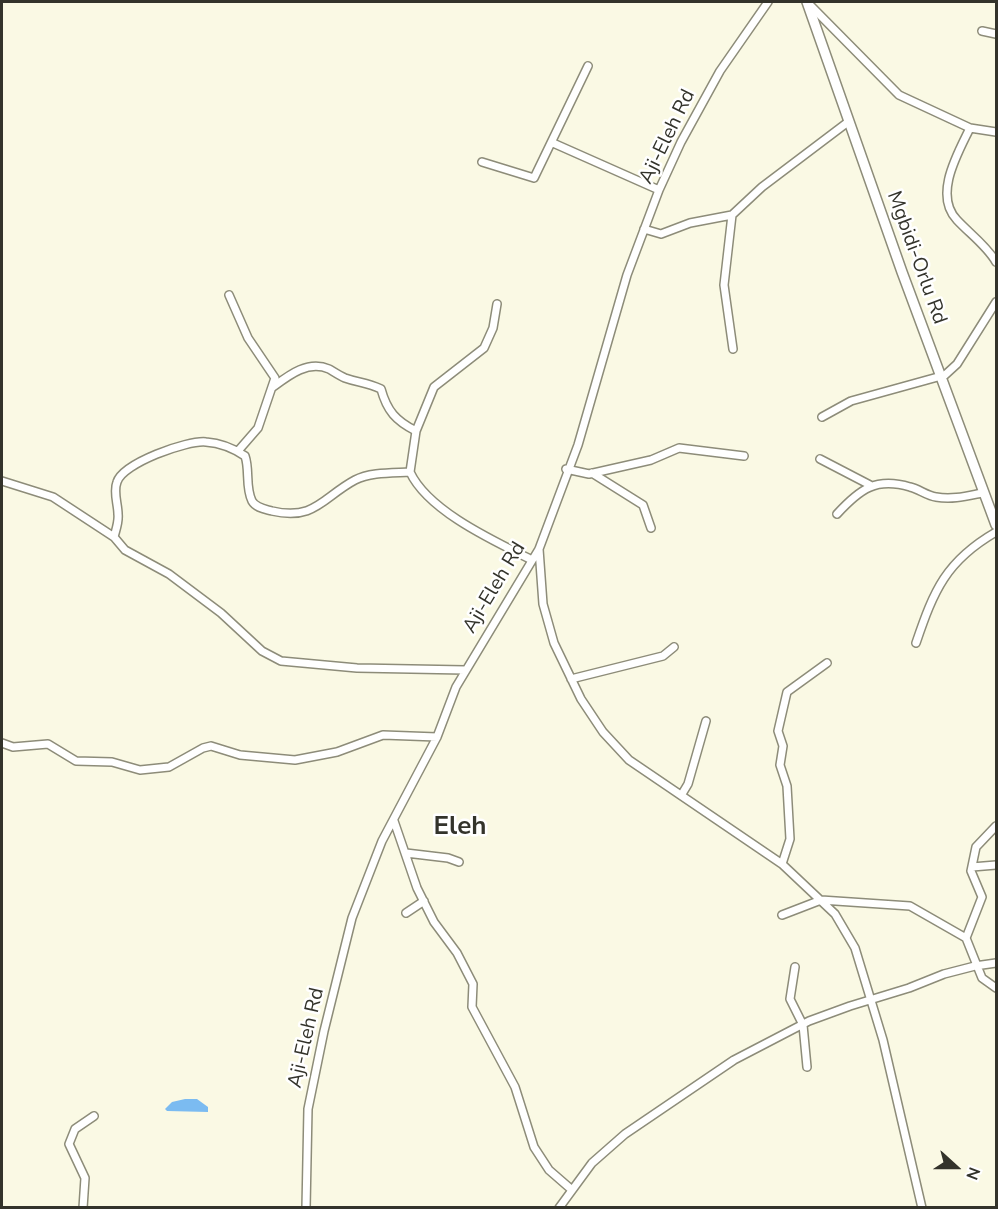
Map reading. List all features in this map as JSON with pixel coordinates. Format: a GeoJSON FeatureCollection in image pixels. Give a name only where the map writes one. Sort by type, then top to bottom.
{"type":"FeatureCollection","features":[{"type":"Feature","properties":{"kind":"main road","name":"Mgbidi-Orlu Rd"},"geometry":{"type":"LineString","coordinates":[[807,2],[940,378],[996,525]]}},
{"type":"Feature","properties":{"kind":"street","name":"Aji-Eleh Rd"},"geometry":{"type":"LineString","coordinates":[[306,1208],[309,1108],[324,1031],[352,918],[382,841],[437,737],[465,670],[539,549],[567,469],[578,445],[627,275],[659,190],[681,142],[720,71],[768,2]]}},
{"type":"Feature","properties":{"kind":"street"},"geometry":{"type":"LineString","coordinates":[[807,2],[899,95],[970,128],[996,132]]}},
{"type":"Feature","properties":{"kind":"street"},"geometry":{"type":"LineString","coordinates":[[982,32],[996,34]]}},
{"type":"Feature","properties":{"kind":"street"},"geometry":{"type":"LineString","coordinates":[[482,162],[534,178],[588,66]]}},
{"type":"Feature","properties":{"kind":"street"},"geometry":{"type":"LineString","coordinates":[[644,230],[661,234],[690,223],[732,215],[762,187],[848,122]]}},
{"type":"Feature","properties":{"kind":"street"},"geometry":{"type":"LineString","coordinates":[[970,128],[951,172],[947,197],[955,218],[996,262]]}},
{"type":"Feature","properties":{"kind":"street"},"geometry":{"type":"LineString","coordinates":[[553,142],[659,190]]}},
{"type":"Feature","properties":{"kind":"street"},"geometry":{"type":"LineString","coordinates":[[732,215],[724,285],[733,350]]}},
{"type":"Feature","properties":{"kind":"street"},"geometry":{"type":"LineString","coordinates":[[229,295],[248,338],[273,372],[273,387],[258,428],[238,451]]}},
{"type":"Feature","properties":{"kind":"street"},"geometry":{"type":"LineString","coordinates":[[822,417],[851,401],[940,378],[957,364],[996,302]]}},
{"type":"Feature","properties":{"kind":"street"},"geometry":{"type":"LineString","coordinates":[[497,304],[493,327],[484,348],[434,387],[416,431],[410,472],[414,482],[438,506],[532,560]]}},
{"type":"Feature","properties":{"kind":"street"},"geometry":{"type":"LineString","coordinates":[[273,387],[289,375],[310,366],[326,368],[346,378],[363,380],[381,389],[386,407],[400,423],[416,431]]}},
{"type":"Feature","properties":{"kind":"street"},"geometry":{"type":"LineString","coordinates":[[114,537],[118,514],[116,485],[122,474],[129,468],[187,443],[204,441],[238,451],[245,456],[251,498],[255,505],[279,512],[311,511],[355,480],[367,476],[410,472]]}},
{"type":"Feature","properties":{"kind":"street"},"geometry":{"type":"LineString","coordinates":[[567,469],[592,473],[651,460],[680,448],[713,450],[744,456]]}},
{"type":"Feature","properties":{"kind":"street"},"geometry":{"type":"LineString","coordinates":[[820,459],[870,485],[892,483],[912,487],[934,497],[962,498],[982,493]]}},
{"type":"Feature","properties":{"kind":"street"},"geometry":{"type":"LineString","coordinates":[[592,473],[644,504],[651,528]]}},
{"type":"Feature","properties":{"kind":"street"},"geometry":{"type":"LineString","coordinates":[[2,481],[53,497],[114,537],[125,550],[170,573],[221,613],[262,651],[281,661],[300,665],[357,668],[465,670]]}},
{"type":"Feature","properties":{"kind":"street"},"geometry":{"type":"LineString","coordinates":[[837,514],[870,485]]}},
{"type":"Feature","properties":{"kind":"street"},"geometry":{"type":"LineString","coordinates":[[916,643],[934,593],[951,567],[970,547],[996,532]]}},
{"type":"Feature","properties":{"kind":"street"},"geometry":{"type":"LineString","coordinates":[[539,549],[543,604],[554,643],[581,699],[603,732],[629,760],[782,864],[835,914],[855,948],[892,1074],[922,1208]]}},
{"type":"Feature","properties":{"kind":"street"},"geometry":{"type":"LineString","coordinates":[[571,679],[655,658],[674,647]]}},
{"type":"Feature","properties":{"kind":"street"},"geometry":{"type":"LineString","coordinates":[[782,864],[790,839],[787,786],[780,765],[783,746],[778,731],[787,692],[826,663]]}},
{"type":"Feature","properties":{"kind":"street"},"geometry":{"type":"LineString","coordinates":[[682,795],[688,784],[706,721]]}},
{"type":"Feature","properties":{"kind":"street"},"geometry":{"type":"LineString","coordinates":[[2,743],[13,747],[48,744],[76,761],[112,762],[140,770],[169,767],[211,746],[240,755],[295,760],[337,752],[383,735],[437,737]]}},
{"type":"Feature","properties":{"kind":"street"},"geometry":{"type":"LineString","coordinates":[[394,821],[424,901],[473,984],[472,1007],[515,1087],[534,1146],[549,1170],[572,1190]]}},
{"type":"Feature","properties":{"kind":"street"},"geometry":{"type":"LineString","coordinates":[[996,826],[976,847],[972,867],[973,878],[982,897],[966,938],[975,966],[982,978],[996,988]]}},
{"type":"Feature","properties":{"kind":"street"},"geometry":{"type":"LineString","coordinates":[[406,852],[448,858],[459,862]]}},
{"type":"Feature","properties":{"kind":"street"},"geometry":{"type":"LineString","coordinates":[[972,867],[996,865]]}},
{"type":"Feature","properties":{"kind":"street"},"geometry":{"type":"LineString","coordinates":[[782,915],[821,900],[910,906],[966,938]]}},
{"type":"Feature","properties":{"kind":"street"},"geometry":{"type":"LineString","coordinates":[[406,913],[424,901]]}},
{"type":"Feature","properties":{"kind":"street"},"geometry":{"type":"LineString","coordinates":[[559,1208],[592,1163],[625,1134],[734,1060],[803,1025],[850,1006],[975,966],[996,963]]}},
{"type":"Feature","properties":{"kind":"street"},"geometry":{"type":"LineString","coordinates":[[795,968],[790,999],[803,1025],[807,1067]]}},
{"type":"Feature","properties":{"kind":"street"},"geometry":{"type":"LineString","coordinates":[[83,1208],[85,1178],[69,1144],[75,1130],[94,1116]]}},
{"type":"Feature","properties":{"kind":"water"},"geometry":{"type":"Polygon","coordinates":[[[197,1099],[208,1107],[208,1112],[167,1111],[165,1109],[172,1102],[197,1099]]]}},
{"type":"Feature","properties":{"kind":"district","name":"Eleh"},"geometry":{"type":"Point","coordinates":[460,828]}}]}
